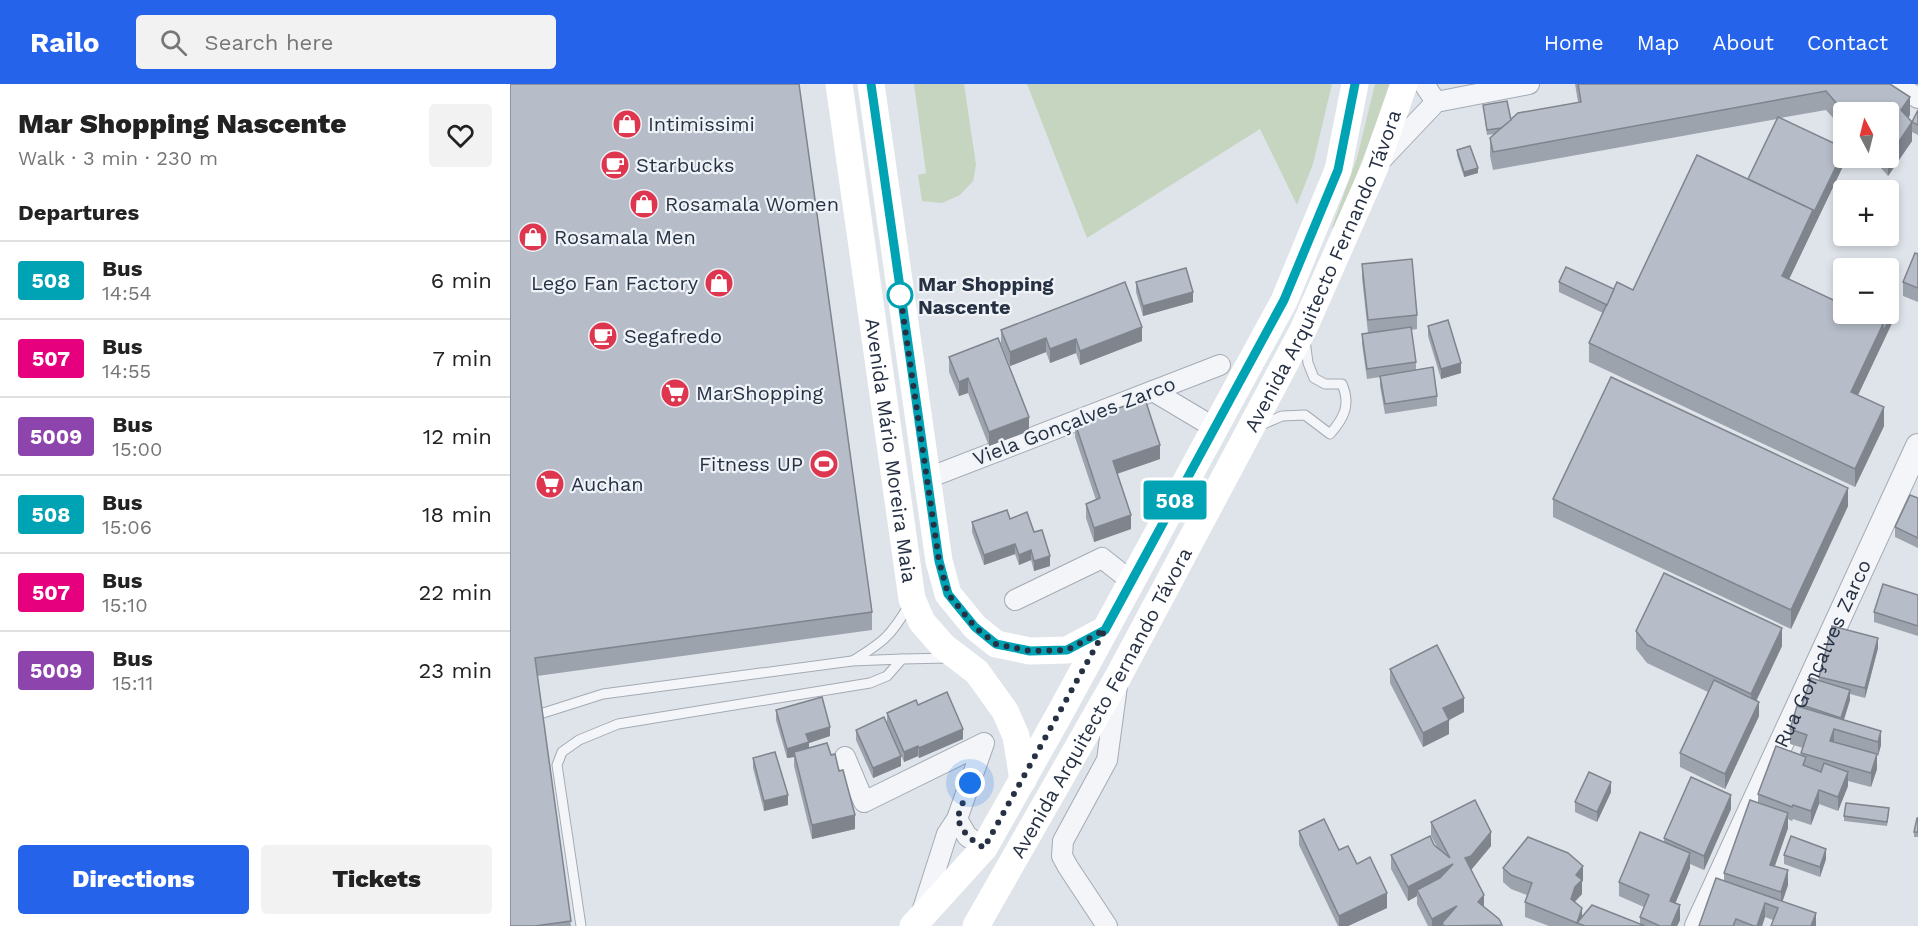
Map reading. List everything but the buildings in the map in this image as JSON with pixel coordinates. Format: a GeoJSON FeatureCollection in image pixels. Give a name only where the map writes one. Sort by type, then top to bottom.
{"type":"FeatureCollection","features":[{"type":"Feature","properties":{"kind":"main road","name":"Avenida Mário Moreira Maia"},"geometry":{"type":"LineString","coordinates":[[839,84],[912,599],[922,622],[943,646],[977,672],[1005,711],[1016,736],[1023,780]]}},
{"type":"Feature","properties":{"kind":"main road","name":"Avenida Mário Moreira Maia"},"geometry":{"type":"LineString","coordinates":[[872,84],[939,561],[948,594],[975,627],[996,644],[1030,651],[1067,650],[1105,630]]}},
{"type":"Feature","properties":{"kind":"main road","name":"Avenida Arquitecto Fernando Távora"},"geometry":{"type":"LineString","coordinates":[[916,923],[984,848],[1284,300],[1338,170],[1355,84]]}},
{"type":"Feature","properties":{"kind":"main road","name":"Avenida Arquitecto Fernando Távora"},"geometry":{"type":"LineString","coordinates":[[976,926],[1118,677],[1303,330],[1375,167],[1404,84]]}},
{"type":"Feature","properties":{"kind":"street"},"geometry":{"type":"LineString","coordinates":[[1424,84],[1436,102]]}},
{"type":"Feature","properties":{"kind":"street"},"geometry":{"type":"LineString","coordinates":[[1375,167],[1436,102],[1529,84]]}},
{"type":"Feature","properties":{"kind":"street"},"geometry":{"type":"LineString","coordinates":[[1895,84],[1918,98]]}},
{"type":"Feature","properties":{"kind":"street","name":"Viela Gonçalves Zarco"},"geometry":{"type":"LineString","coordinates":[[928,478],[1220,365]]}},
{"type":"Feature","properties":{"kind":"street"},"geometry":{"type":"LineString","coordinates":[[1153,391],[1215,428]]}},
{"type":"Feature","properties":{"kind":"street","name":"Rua Gonçalves Zarco"},"geometry":{"type":"LineString","coordinates":[[1697,926],[1918,446]]}},
{"type":"Feature","properties":{"kind":"street"},"geometry":{"type":"LineString","coordinates":[[1015,600],[1102,558],[1131,581]]}},
{"type":"Feature","properties":{"kind":"street"},"geometry":{"type":"LineString","coordinates":[[1107,926],[1062,856],[1064,842],[1107,760],[1118,677]]}},
{"type":"Feature","properties":{"kind":"street"},"geometry":{"type":"LineString","coordinates":[[845,757],[864,802],[984,743],[957,819],[947,834],[916,923]]}},
{"type":"Feature","properties":{"kind":"street"},"geometry":{"type":"LineString","coordinates":[[957,819],[967,836],[984,848]]}},
{"type":"Feature","properties":{"kind":"lane"},"geometry":{"type":"LineString","coordinates":[[1249,431],[1282,416],[1305,415],[1330,434],[1342,417],[1346,409],[1347,395],[1342,384],[1325,384],[1314,378],[1308,363],[1303,330]]}},
{"type":"Feature","properties":{"kind":"lane"},"geometry":{"type":"LineString","coordinates":[[852,661],[884,641],[898,624],[912,599]]}},
{"type":"Feature","properties":{"kind":"lane"},"geometry":{"type":"LineString","coordinates":[[540,714],[603,694],[852,661],[957,657]]}},
{"type":"Feature","properties":{"kind":"lane"},"geometry":{"type":"LineString","coordinates":[[581,926],[557,765],[562,752],[579,740],[618,724],[870,683],[887,676],[902,659]]}},
{"type":"Feature","properties":{"kind":"green space"},"geometry":{"type":"Polygon","coordinates":[[[914,84],[964,84],[976,165],[973,181],[960,195],[942,203],[922,201],[918,175],[926,173],[914,84]]]}},
{"type":"Feature","properties":{"kind":"green space"},"geometry":{"type":"Polygon","coordinates":[[[1027,84],[1332,84],[1313,164],[1297,205],[1260,129],[1087,238],[1027,84]]]}},
{"type":"Feature","properties":{"kind":"green space"},"geometry":{"type":"Polygon","coordinates":[[[1375,84],[1391,84],[1336,229],[1332,227],[1357,158],[1375,84]]]}},
{"type":"Feature","properties":{"kind":"bus line","name":"508"},"geometry":{"type":"LineString","coordinates":[[871,84],[939,561],[948,594],[975,627],[996,644],[1030,651],[1067,650],[1105,630],[1284,300],[1338,170],[1355,84]]}},
{"type":"Feature","properties":{"kind":"place","name":"Intimissimi"},"geometry":{"type":"Point","coordinates":[627,124]}},
{"type":"Feature","properties":{"kind":"place","name":"Starbucks"},"geometry":{"type":"Point","coordinates":[615,165]}},
{"type":"Feature","properties":{"kind":"place","name":"Rosamala Women"},"geometry":{"type":"Point","coordinates":[644,204]}},
{"type":"Feature","properties":{"kind":"place","name":"Rosamala Men"},"geometry":{"type":"Point","coordinates":[533,237]}},
{"type":"Feature","properties":{"kind":"place","name":"Lego Fan Factory"},"geometry":{"type":"Point","coordinates":[719,283]}},
{"type":"Feature","properties":{"kind":"place","name":"Mar Shopping Nascente"},"geometry":{"type":"Point","coordinates":[900,295]}},
{"type":"Feature","properties":{"kind":"place","name":"Segafredo"},"geometry":{"type":"Point","coordinates":[603,336]}},
{"type":"Feature","properties":{"kind":"place","name":"MarShopping"},"geometry":{"type":"Point","coordinates":[675,393]}},
{"type":"Feature","properties":{"kind":"place","name":"Fitness UP"},"geometry":{"type":"Point","coordinates":[824,464]}},
{"type":"Feature","properties":{"kind":"place","name":"Auchan"},"geometry":{"type":"Point","coordinates":[550,484]}},
{"type":"Feature","properties":{"kind":"route"},"geometry":{"type":"LineString","coordinates":[[900,295],[899,287],[939,561],[948,594],[975,627],[996,644],[1030,651],[1067,650],[1105,630],[984,848],[967,836],[957,819],[970,783]]}}]}
